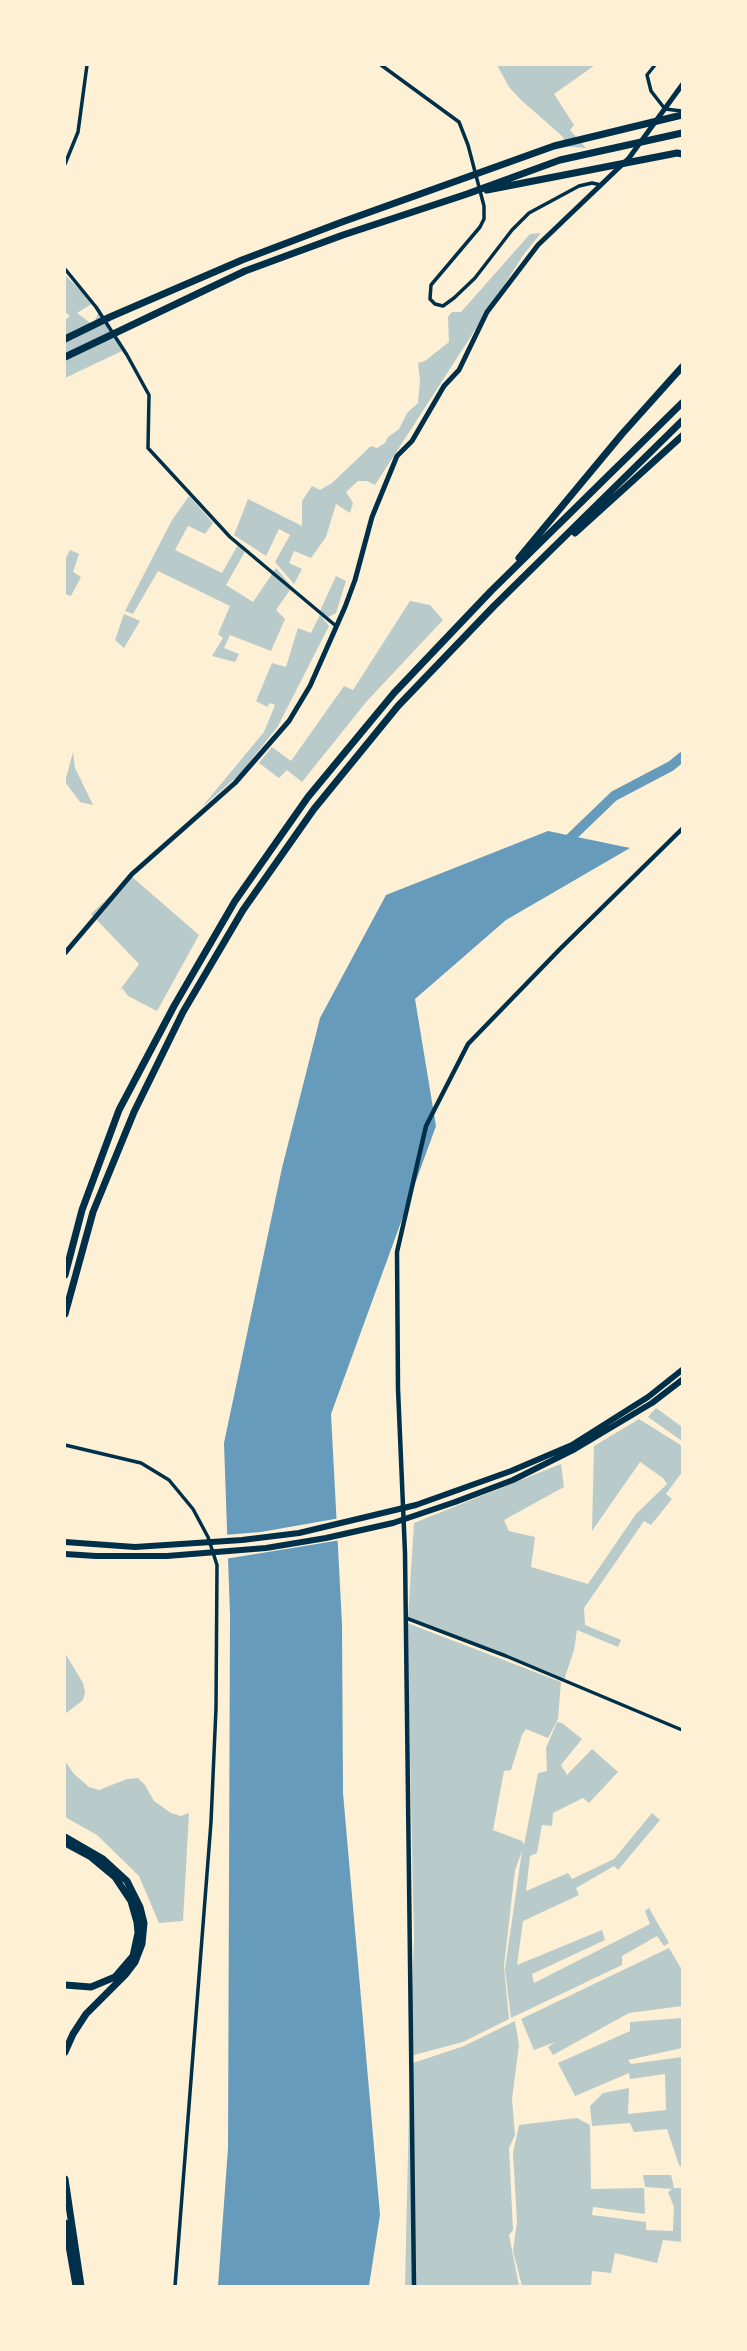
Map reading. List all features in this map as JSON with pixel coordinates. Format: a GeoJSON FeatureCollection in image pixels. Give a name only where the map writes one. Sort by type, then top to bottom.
{"type":"FeatureCollection","features":[{"type":"Feature","properties":{"kind":"highway"},"geometry":{"type":"LineString","coordinates":[[65,339],[110,317],[292,241],[554,146],[682,113]]}},
{"type":"Feature","properties":{"kind":"highway"},"geometry":{"type":"LineString","coordinates":[[65,357],[246,271],[342,235],[560,160],[682,133]]}},
{"type":"Feature","properties":{"kind":"highway"},"geometry":{"type":"LineString","coordinates":[[467,194],[681,153]]}},
{"type":"Feature","properties":{"kind":"highway"},"geometry":{"type":"LineString","coordinates":[[491,591],[621,434],[682,367]]}},
{"type":"Feature","properties":{"kind":"highway"},"geometry":{"type":"LineString","coordinates":[[65,1275],[82,1210],[119,1110],[174,1006],[235,901],[308,797],[385,703],[491,591],[682,404]]}},
{"type":"Feature","properties":{"kind":"highway"},"geometry":{"type":"LineString","coordinates":[[65,1314],[93,1212],[134,1112],[183,1012],[243,910],[314,808],[398,706],[494,606],[682,421]]}},
{"type":"Feature","properties":{"kind":"highway"},"geometry":{"type":"LineString","coordinates":[[494,606],[682,436]]}},
{"type":"Feature","properties":{"kind":"highway"},"geometry":{"type":"LineString","coordinates":[[65,1542],[135,1546],[242,1540],[299,1533],[416,1505],[511,1471],[572,1445],[648,1397],[682,1370]]}},
{"type":"Feature","properties":{"kind":"highway"},"geometry":{"type":"LineString","coordinates":[[65,1554],[167,1556],[265,1548],[364,1530],[418,1515],[513,1480],[575,1449],[652,1403],[682,1380]]}},
{"type":"Feature","properties":{"kind":"highway"},"geometry":{"type":"LineString","coordinates":[[65,1837],[103,1859],[127,1881],[141,1907],[144,1923],[142,1944],[135,1962],[79,2024],[65,2052]]}},
{"type":"Feature","properties":{"kind":"highway"},"geometry":{"type":"LineString","coordinates":[[65,1843],[91,1857],[115,1877],[131,1901],[138,1933],[133,1956],[115,1977],[91,1987],[65,1985]]}},
{"type":"Feature","properties":{"kind":"highway"},"geometry":{"type":"LineString","coordinates":[[65,2179],[79,2286]]}},
{"type":"Feature","properties":{"kind":"highway"},"geometry":{"type":"LineString","coordinates":[[65,2223],[79,2286]]}},
{"type":"Feature","properties":{"kind":"main road"},"geometry":{"type":"LineString","coordinates":[[65,953],[132,874],[235,783],[289,721],[310,686],[355,580],[372,517],[397,456],[412,441],[444,386],[459,370],[487,312],[538,245],[629,158],[682,85]]}},
{"type":"Feature","properties":{"kind":"street"},"geometry":{"type":"LineString","coordinates":[[65,164],[78,132],[87,65]]}},
{"type":"Feature","properties":{"kind":"street"},"geometry":{"type":"LineString","coordinates":[[381,65],[459,122],[484,206],[484,219],[480,227],[431,285],[430,299],[435,304],[443,306],[475,278],[512,230],[529,213],[579,186],[592,183],[601,185]]}},
{"type":"Feature","properties":{"kind":"street"},"geometry":{"type":"LineString","coordinates":[[655,65],[647,75],[651,91],[665,109],[682,113]]}},
{"type":"Feature","properties":{"kind":"street"},"geometry":{"type":"LineString","coordinates":[[65,269],[96,307],[149,395],[148,448],[230,537],[336,626]]}},
{"type":"Feature","properties":{"kind":"street"},"geometry":{"type":"LineString","coordinates":[[414,2286],[406,1618],[398,1389],[397,1252],[426,1126],[468,1044],[560,948],[682,829]]}},
{"type":"Feature","properties":{"kind":"street"},"geometry":{"type":"LineString","coordinates":[[65,1445],[141,1463],[169,1479],[186,1498],[208,1537],[214,1552],[218,1577],[211,1822],[175,2286]]}},
{"type":"Feature","properties":{"kind":"street"},"geometry":{"type":"LineString","coordinates":[[406,1618],[506,1656],[682,1730]]}},
{"type":"Feature","properties":{"kind":"shaded area"},"geometry":{"type":"Polygon","coordinates":[[[497,65],[595,65],[554,94],[574,125],[570,130],[586,148],[558,146],[564,139],[561,135],[509,87],[497,65]]]}},
{"type":"Feature","properties":{"kind":"shaded area"},"geometry":{"type":"Polygon","coordinates":[[[541,233],[524,254],[375,485],[358,481],[346,492],[353,503],[350,513],[336,504],[326,537],[311,558],[294,551],[289,563],[302,569],[294,584],[275,562],[290,535],[279,529],[266,556],[234,535],[248,499],[302,526],[302,501],[312,486],[320,490],[332,483],[371,446],[377,448],[385,443],[388,437],[399,429],[407,413],[418,403],[418,363],[425,361],[449,342],[448,317],[452,312],[461,312],[530,234],[541,233]]]}},
{"type":"Feature","properties":{"kind":"shaded area"},"geometry":{"type":"Polygon","coordinates":[[[65,275],[93,303],[77,313],[93,325],[100,309],[122,351],[65,378],[65,320],[70,316],[65,312],[65,275]]]}},
{"type":"Feature","properties":{"kind":"shaded area"},"geometry":{"type":"Polygon","coordinates":[[[189,496],[213,523],[205,534],[188,526],[175,550],[222,573],[239,543],[247,548],[226,585],[253,602],[276,568],[292,587],[276,610],[285,619],[271,651],[230,635],[224,648],[239,654],[235,662],[212,656],[223,638],[218,634],[230,606],[158,571],[133,614],[125,611],[172,520],[189,496]]]}},
{"type":"Feature","properties":{"kind":"shaded area"},"geometry":{"type":"Polygon","coordinates":[[[70,550],[79,554],[73,572],[81,577],[71,596],[65,594],[65,560],[70,550]]]}},
{"type":"Feature","properties":{"kind":"shaded area"},"geometry":{"type":"Polygon","coordinates":[[[336,576],[346,581],[336,613],[328,617],[320,611],[336,576]]]}},
{"type":"Feature","properties":{"kind":"shaded area"},"geometry":{"type":"Polygon","coordinates":[[[410,601],[430,605],[443,620],[367,701],[302,782],[287,770],[279,778],[259,763],[272,747],[291,761],[344,686],[353,690],[410,601]]]}},
{"type":"Feature","properties":{"kind":"shaded area"},"geometry":{"type":"Polygon","coordinates":[[[124,614],[140,621],[124,648],[115,640],[124,614]]]}},
{"type":"Feature","properties":{"kind":"shaded area"},"geometry":{"type":"Polygon","coordinates":[[[320,615],[329,626],[278,726],[241,773],[201,808],[264,732],[275,705],[270,703],[267,707],[256,701],[272,663],[286,667],[298,628],[311,633],[320,615]]]}},
{"type":"Feature","properties":{"kind":"shaded area"},"geometry":{"type":"Polygon","coordinates":[[[73,752],[75,768],[93,805],[80,802],[65,782],[73,752]]]}},
{"type":"Feature","properties":{"kind":"shaded area"},"geometry":{"type":"Polygon","coordinates":[[[131,876],[199,935],[157,1011],[128,996],[122,988],[117,994],[139,964],[91,914],[131,876]]]}},
{"type":"Feature","properties":{"kind":"shaded area"},"geometry":{"type":"Polygon","coordinates":[[[656,1408],[682,1427],[682,1441],[648,1417],[656,1408]]]}},
{"type":"Feature","properties":{"kind":"shaded area"},"geometry":{"type":"Polygon","coordinates":[[[639,1419],[682,1446],[682,1472],[666,1494],[672,1499],[651,1525],[644,1521],[584,1608],[585,1625],[621,1640],[618,1647],[577,1630],[574,1650],[564,1680],[408,1617],[414,1523],[561,1464],[564,1487],[504,1520],[509,1531],[535,1537],[531,1567],[588,1584],[636,1514],[667,1484],[663,1478],[640,1462],[592,1531],[594,1446],[639,1419]]]}},
{"type":"Feature","properties":{"kind":"shaded area"},"geometry":{"type":"Polygon","coordinates":[[[407,1623],[561,1682],[558,1719],[548,1738],[526,1729],[511,1770],[504,1771],[493,1830],[522,1841],[524,1845],[538,1773],[547,1771],[546,1748],[557,1722],[582,1739],[561,1765],[567,1775],[592,1749],[618,1772],[589,1803],[583,1798],[553,1813],[552,1826],[542,1825],[537,1853],[530,1856],[526,1891],[568,1873],[572,1879],[614,1859],[652,1813],[660,1820],[618,1870],[614,1866],[576,1888],[579,1895],[523,1921],[517,1965],[602,1930],[605,1940],[532,1974],[534,1983],[650,1924],[645,1911],[649,1908],[669,1943],[664,1946],[657,1936],[622,1956],[622,1965],[511,2018],[505,1969],[522,1851],[515,1870],[504,1966],[509,2019],[463,2042],[410,2056],[414,1938],[407,1623]]]}},
{"type":"Feature","properties":{"kind":"shaded area"},"geometry":{"type":"Polygon","coordinates":[[[65,1653],[83,1683],[85,1692],[83,1700],[65,1714],[65,1653]]]}},
{"type":"Feature","properties":{"kind":"shaded area"},"geometry":{"type":"Polygon","coordinates":[[[65,1761],[74,1774],[89,1787],[99,1790],[127,1779],[138,1778],[154,1801],[171,1813],[181,1816],[189,1813],[183,1921],[159,1923],[139,1876],[97,1835],[65,1817],[65,1761]]]}},
{"type":"Feature","properties":{"kind":"shaded area"},"geometry":{"type":"Polygon","coordinates":[[[669,1948],[682,1970],[682,2006],[629,2013],[553,2055],[548,2047],[555,2042],[534,2050],[521,2019],[669,1948]]]}},
{"type":"Feature","properties":{"kind":"shaded area"},"geometry":{"type":"Polygon","coordinates":[[[682,2018],[682,2048],[628,2060],[631,2064],[682,2057],[682,2168],[667,2129],[634,2132],[630,2123],[592,2126],[590,2106],[603,2093],[629,2088],[628,2114],[666,2110],[665,2074],[630,2079],[629,2073],[575,2096],[558,2063],[630,2031],[630,2022],[682,2018]]]}},
{"type":"Feature","properties":{"kind":"shaded area"},"geometry":{"type":"Polygon","coordinates":[[[515,2021],[519,2045],[512,2099],[515,2135],[509,2148],[513,2230],[509,2235],[519,2286],[405,2286],[410,2064],[464,2046],[515,2021]]]}},
{"type":"Feature","properties":{"kind":"shaded area"},"geometry":{"type":"Polygon","coordinates":[[[577,2118],[590,2125],[591,2189],[644,2188],[645,2214],[593,2207],[592,2215],[646,2222],[646,2230],[673,2231],[674,2207],[668,2192],[672,2189],[645,2187],[643,2175],[671,2175],[674,2188],[682,2188],[682,2242],[663,2240],[657,2263],[615,2253],[611,2273],[592,2271],[591,2286],[522,2286],[513,2251],[517,2222],[513,2153],[519,2125],[577,2118]]]}},
{"type":"Feature","properties":{"kind":"water"},"geometry":{"type":"Polygon","coordinates":[[[548,831],[630,848],[506,920],[415,999],[436,1126],[331,1414],[342,1624],[343,1793],[380,2215],[369,2286],[218,2286],[228,2148],[230,1615],[224,1443],[282,1168],[320,1018],[386,895],[548,831]]]}},
{"type":"Feature","properties":{"kind":"pier"},"geometry":{"type":"Polygon","coordinates":[[[340,1518],[341,1540],[225,1559],[224,1535],[261,1532],[340,1518]]]}},
{"type":"Feature","properties":{"kind":"waterway"},"geometry":{"type":"LineString","coordinates":[[562,846],[614,796],[671,766],[682,757]]}}]}
